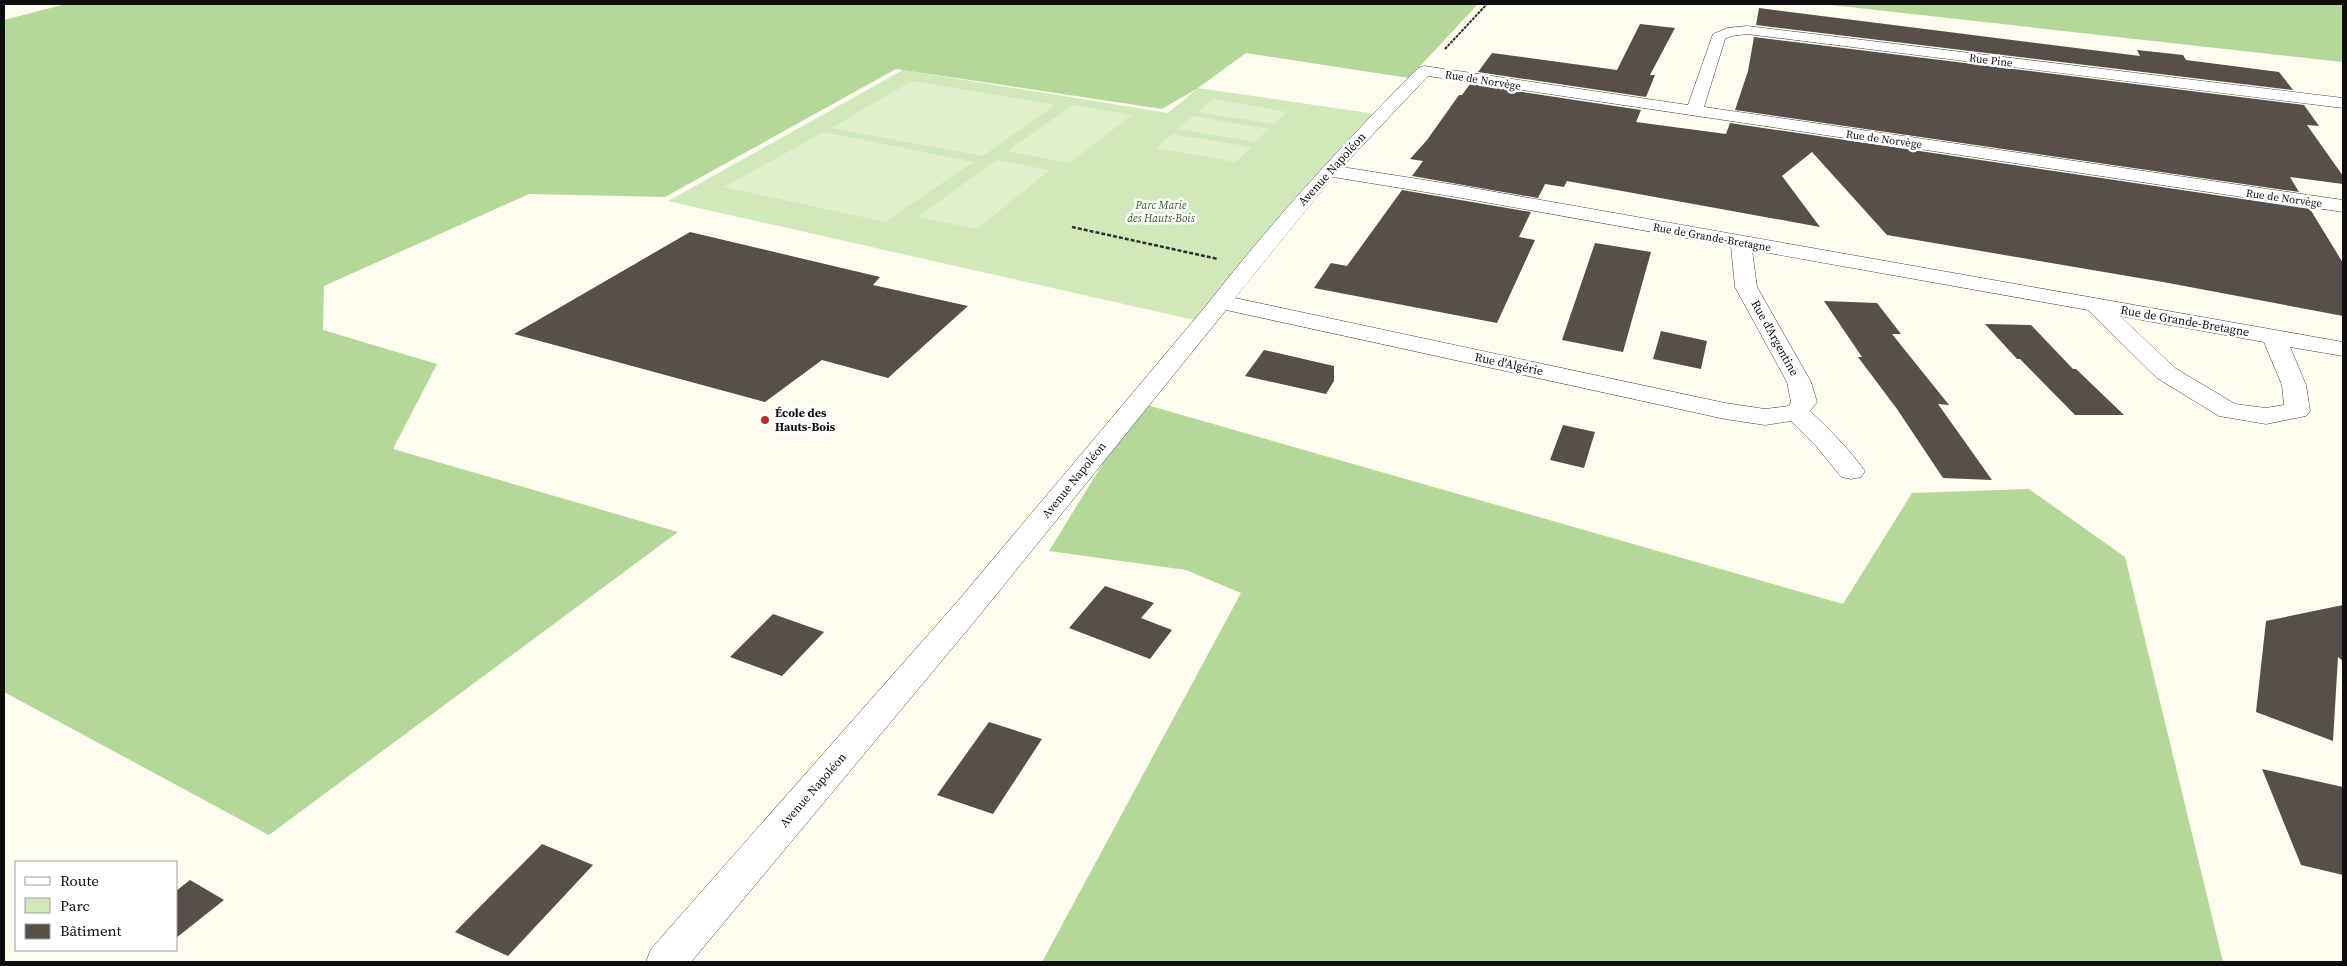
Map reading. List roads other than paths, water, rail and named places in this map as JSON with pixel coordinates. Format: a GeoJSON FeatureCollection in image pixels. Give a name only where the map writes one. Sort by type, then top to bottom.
{"type":"FeatureCollection","features":[{"type":"Feature","properties":{"kind":"street","name":"Rue Pine"},"geometry":{"type":"LineString","coordinates":[[1694,112],[1718,37],[1728,32],[1747,30],[2343,103]]}},
{"type":"Feature","properties":{"kind":"street","name":"Rue de Norvège"},"geometry":{"type":"LineString","coordinates":[[1424,71],[2343,206]]}},
{"type":"Feature","properties":{"kind":"street","name":"Avenue Napoléon"},"geometry":{"type":"LineString","coordinates":[[666,962],[961,617],[1221,302],[1248,266],[1329,171],[1424,71]]}},
{"type":"Feature","properties":{"kind":"street","name":"Rue de Grande-Bretagne"},"geometry":{"type":"LineString","coordinates":[[1329,171],[1456,191],[2343,349]]}},
{"type":"Feature","properties":{"kind":"street","name":"Rue d'Argentine"},"geometry":{"type":"LineString","coordinates":[[1741,242],[1746,288],[1799,382],[1804,402],[1797,412]]}},
{"type":"Feature","properties":{"kind":"street","name":"Rue d'Algérie"},"geometry":{"type":"LineString","coordinates":[[1221,302],[1725,411],[1765,417],[1797,412]]}},
{"type":"Feature","properties":{"kind":"street","name":"Rue de Grande-Bretagne"},"geometry":{"type":"LineString","coordinates":[[2095,305],[2166,374],[2228,411],[2266,416],[2297,411],[2294,385],[2274,337]]}},
{"type":"Feature","properties":{"kind":"street"},"geometry":{"type":"LineString","coordinates":[[1797,412],[1826,441],[1851,471]]}},
{"type":"Feature","properties":{"kind":"place","name":"École des Hauts-Bois"},"geometry":{"type":"Point","coordinates":[765,420]}},
{"type":"Feature","properties":{"kind":"park label","name":"Parc Marie des Hauts-Bois"},"geometry":{"type":"Point","coordinates":[1161,211]}}]}
